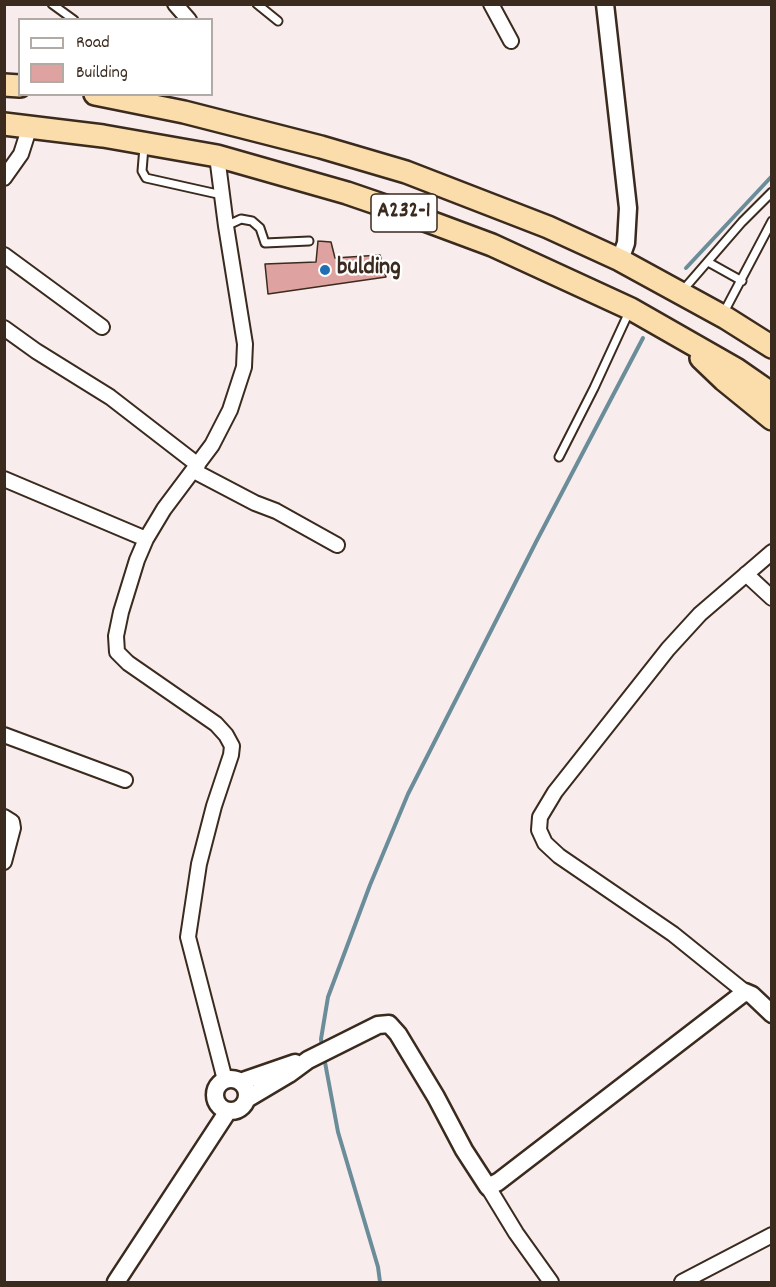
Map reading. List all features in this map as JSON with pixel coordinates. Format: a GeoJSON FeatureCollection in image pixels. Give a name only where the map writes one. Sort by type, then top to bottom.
{"type":"FeatureCollection","features":[{"type":"Feature","properties":{"kind":"highway","name":"A232-1"},"geometry":{"type":"LineString","coordinates":[[115,96],[135,98],[300,141],[406,172],[548,227],[620,260],[681,292],[771,347]]}},
{"type":"Feature","properties":{"kind":"highway","name":"A232-1"},"geometry":{"type":"LineString","coordinates":[[4,124],[144,143],[217,156],[346,193],[492,244],[630,309],[736,369],[771,394]]}},
{"type":"Feature","properties":{"kind":"highway"},"geometry":{"type":"LineString","coordinates":[[724,317],[771,332]]}},
{"type":"Feature","properties":{"kind":"highway"},"geometry":{"type":"LineString","coordinates":[[681,339],[724,380],[771,419]]}},
{"type":"Feature","properties":{"kind":"street"},"geometry":{"type":"LineString","coordinates":[[175,4],[187,18]]}},
{"type":"Feature","properties":{"kind":"street"},"geometry":{"type":"LineString","coordinates":[[491,4],[511,40]]}},
{"type":"Feature","properties":{"kind":"street"},"geometry":{"type":"LineString","coordinates":[[604,4],[628,208],[626,243],[620,260]]}},
{"type":"Feature","properties":{"kind":"street"},"geometry":{"type":"LineString","coordinates":[[4,178],[21,154],[30,126]]}},
{"type":"Feature","properties":{"kind":"street"},"geometry":{"type":"LineString","coordinates":[[217,156],[245,344],[244,368],[230,410],[212,445],[164,509],[146,539],[121,612],[116,636],[117,652],[146,676],[216,724],[232,746],[199,864],[188,937],[233,1081],[246,1089],[247,1099],[238,1110],[228,1111],[219,1106],[215,1096],[218,1087],[233,1081],[308,1060]]}},
{"type":"Feature","properties":{"kind":"street"},"geometry":{"type":"LineString","coordinates":[[4,255],[102,327]]}},
{"type":"Feature","properties":{"kind":"street"},"geometry":{"type":"LineString","coordinates":[[4,328],[36,351],[110,397],[196,468],[255,503],[283,515],[337,545]]}},
{"type":"Feature","properties":{"kind":"street"},"geometry":{"type":"LineString","coordinates":[[4,479],[146,539]]}},
{"type":"Feature","properties":{"kind":"street"},"geometry":{"type":"LineString","coordinates":[[771,552],[700,614],[668,649],[555,792],[540,817],[539,830],[545,843],[559,856],[674,934],[745,992],[753,994],[771,1014]]}},
{"type":"Feature","properties":{"kind":"street"},"geometry":{"type":"LineString","coordinates":[[746,574],[771,598]]}},
{"type":"Feature","properties":{"kind":"street"},"geometry":{"type":"LineString","coordinates":[[4,735],[125,780]]}},
{"type":"Feature","properties":{"kind":"street"},"geometry":{"type":"LineString","coordinates":[[4,817],[12,822],[13,828],[4,862]]}},
{"type":"Feature","properties":{"kind":"street"},"geometry":{"type":"LineString","coordinates":[[488,1187],[498,1182],[745,992]]}},
{"type":"Feature","properties":{"kind":"street"},"geometry":{"type":"LineString","coordinates":[[247,1099],[308,1060],[378,1025],[389,1024],[398,1034],[420,1070],[464,1150],[516,1233],[551,1282]]}},
{"type":"Feature","properties":{"kind":"street"},"geometry":{"type":"LineString","coordinates":[[116,1282],[228,1111]]}},
{"type":"Feature","properties":{"kind":"street"},"geometry":{"type":"LineString","coordinates":[[682,1282],[771,1235]]}},
{"type":"Feature","properties":{"kind":"lane"},"geometry":{"type":"LineString","coordinates":[[52,4],[71,18]]}},
{"type":"Feature","properties":{"kind":"lane"},"geometry":{"type":"LineString","coordinates":[[257,4],[278,21]]}},
{"type":"Feature","properties":{"kind":"lane"},"geometry":{"type":"LineString","coordinates":[[144,143],[142,171],[146,178],[222,195]]}},
{"type":"Feature","properties":{"kind":"lane"},"geometry":{"type":"LineString","coordinates":[[681,292],[771,192]]}},
{"type":"Feature","properties":{"kind":"lane"},"geometry":{"type":"LineString","coordinates":[[226,226],[241,219],[252,221],[260,228],[265,243],[309,241]]}},
{"type":"Feature","properties":{"kind":"lane"},"geometry":{"type":"LineString","coordinates":[[724,317],[771,221]]}},
{"type":"Feature","properties":{"kind":"lane"},"geometry":{"type":"LineString","coordinates":[[708,262],[742,281]]}},
{"type":"Feature","properties":{"kind":"lane"},"geometry":{"type":"LineString","coordinates":[[559,457],[630,309]]}},
{"type":"Feature","properties":{"kind":"building","name":"bulding"},"geometry":{"type":"Polygon","coordinates":[[[318,241],[331,242],[335,258],[380,255],[386,277],[268,294],[265,264],[316,262],[318,241]]]}},
{"type":"Feature","properties":{"kind":"waterway"},"geometry":{"type":"LineString","coordinates":[[686,268],[772,176]]}},
{"type":"Feature","properties":{"kind":"waterway"},"geometry":{"type":"LineString","coordinates":[[322,1047],[321,1039],[328,997],[370,885],[408,794],[643,338]]}},
{"type":"Feature","properties":{"kind":"waterway"},"geometry":{"type":"LineString","coordinates":[[324,1057],[338,1132],[378,1267],[380,1282]]}},
{"type":"Feature","properties":{"kind":"place","name":"bulding"},"geometry":{"type":"Point","coordinates":[325,270]}}]}
